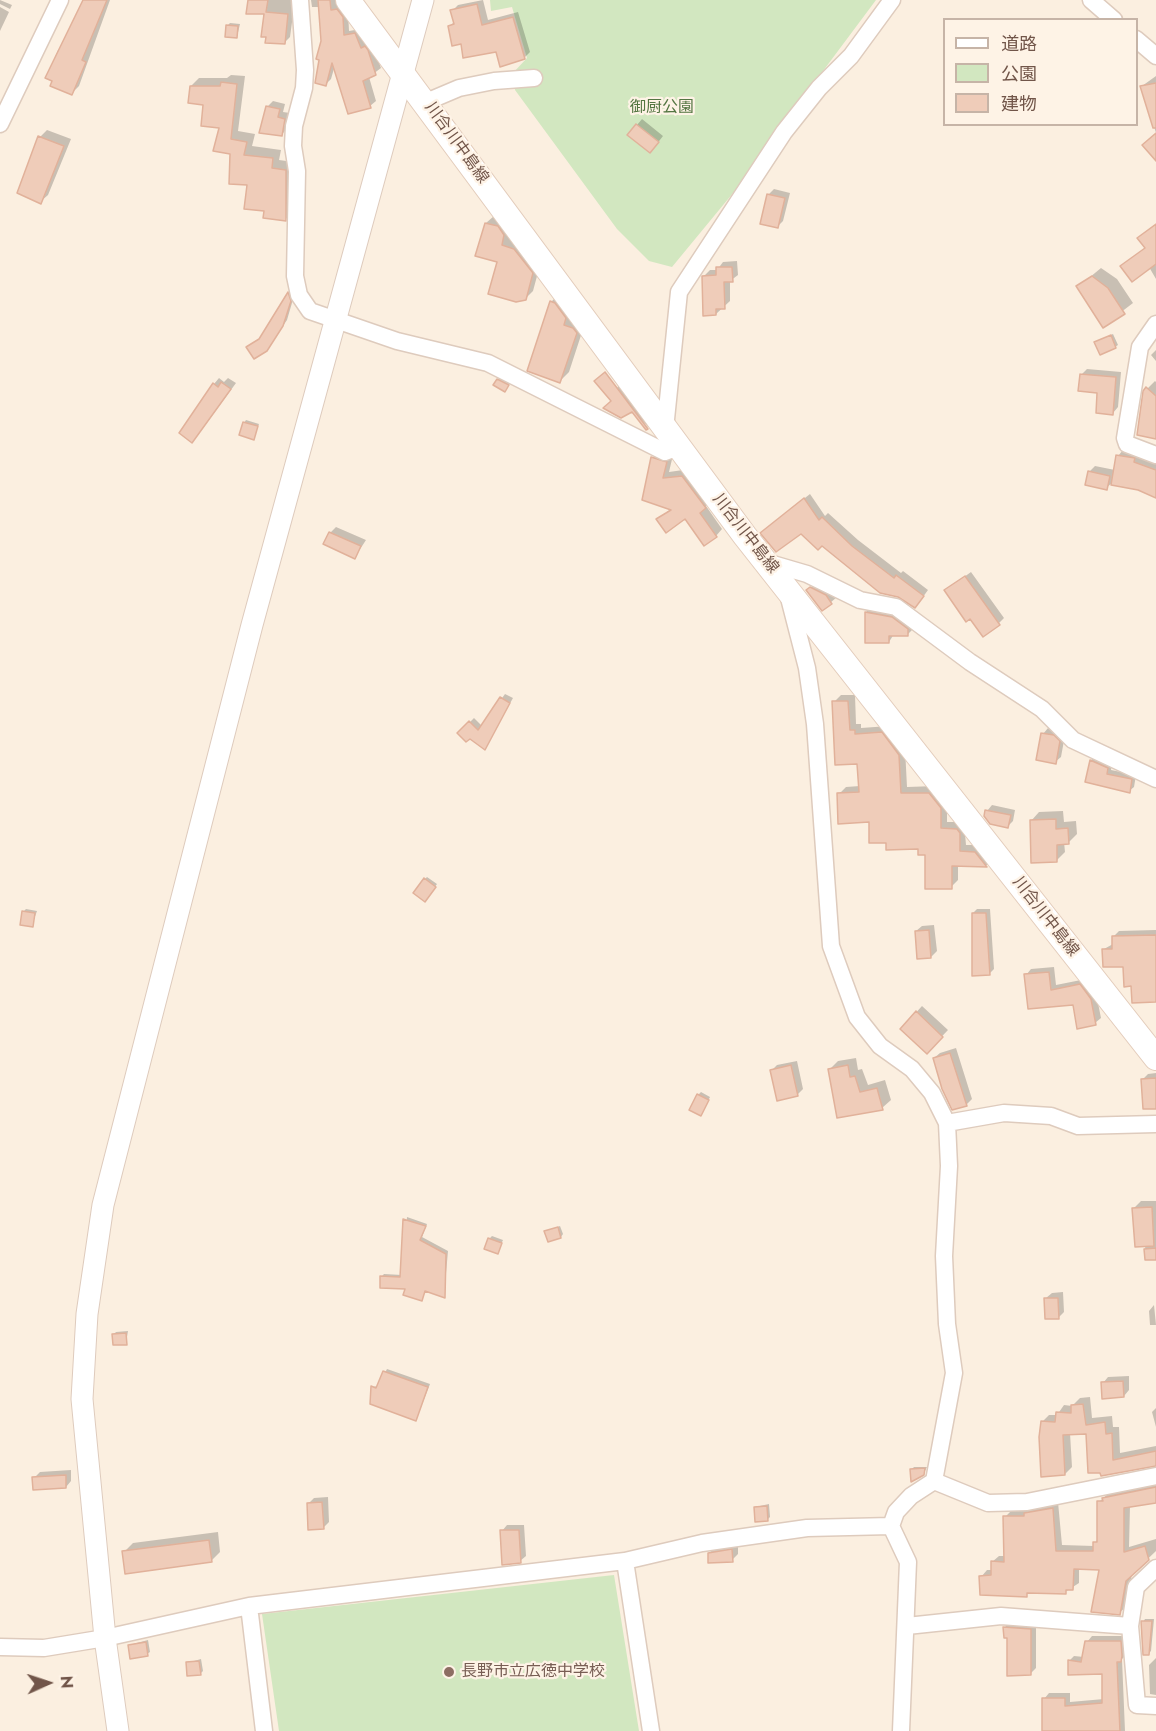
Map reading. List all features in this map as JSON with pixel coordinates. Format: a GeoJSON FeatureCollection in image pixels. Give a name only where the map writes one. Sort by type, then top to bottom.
{"type":"FeatureCollection","features":[{"type":"Feature","properties":{"kind":"main road","name":"川合川中島線"},"geometry":{"type":"LineString","coordinates":[[348,0],[766,562],[1156,1058]]}},
{"type":"Feature","properties":{"kind":"street"},"geometry":{"type":"LineString","coordinates":[[0,124],[60,0]]}},
{"type":"Feature","properties":{"kind":"street"},"geometry":{"type":"LineString","coordinates":[[300,0],[305,69],[304,88],[294,126],[293,146],[297,171],[295,276],[300,295],[310,311],[397,341],[488,363],[665,452],[672,438],[679,292],[784,132],[819,87],[851,56],[892,0]]}},
{"type":"Feature","properties":{"kind":"street"},"geometry":{"type":"LineString","coordinates":[[118,1731],[105,1638],[82,1399],[87,1314],[103,1205],[252,626],[423,0]]}},
{"type":"Feature","properties":{"kind":"street"},"geometry":{"type":"LineString","coordinates":[[1091,0],[1112,18]]}},
{"type":"Feature","properties":{"kind":"street"},"geometry":{"type":"LineString","coordinates":[[1138,40],[1156,56]]}},
{"type":"Feature","properties":{"kind":"street"},"geometry":{"type":"LineString","coordinates":[[426,102],[459,88],[494,81],[534,78]]}},
{"type":"Feature","properties":{"kind":"street"},"geometry":{"type":"LineString","coordinates":[[1156,324],[1140,346],[1125,438],[1127,444],[1156,455]]}},
{"type":"Feature","properties":{"kind":"street"},"geometry":{"type":"LineString","coordinates":[[766,562],[807,574],[860,600],[896,607],[970,662],[1042,709],[1073,740],[1156,779]]}},
{"type":"Feature","properties":{"kind":"street"},"geometry":{"type":"LineString","coordinates":[[785,585],[807,668],[815,724],[831,946],[857,1017],[880,1046],[912,1069],[932,1093],[947,1123],[949,1166],[945,1256],[947,1324],[954,1373],[934,1481],[910,1496],[896,1512],[891,1526],[908,1562],[901,1731]]}},
{"type":"Feature","properties":{"kind":"street"},"geometry":{"type":"LineString","coordinates":[[947,1123],[1004,1113],[1052,1116],[1078,1126],[1156,1124]]}},
{"type":"Feature","properties":{"kind":"street"},"geometry":{"type":"LineString","coordinates":[[934,1481],[988,1503],[1027,1502],[1156,1476]]}},
{"type":"Feature","properties":{"kind":"street"},"geometry":{"type":"LineString","coordinates":[[0,1647],[44,1648],[105,1638],[249,1605],[625,1562],[702,1543],[807,1528],[891,1526]]}},
{"type":"Feature","properties":{"kind":"street"},"geometry":{"type":"LineString","coordinates":[[625,1562],[651,1731]]}},
{"type":"Feature","properties":{"kind":"street"},"geometry":{"type":"LineString","coordinates":[[1156,1568],[1136,1587],[1130,1626],[1137,1705],[1156,1706]]}},
{"type":"Feature","properties":{"kind":"street"},"geometry":{"type":"LineString","coordinates":[[249,1605],[264,1731]]}},
{"type":"Feature","properties":{"kind":"street"},"geometry":{"type":"LineString","coordinates":[[907,1626],[1001,1616],[1130,1626]]}},
{"type":"Feature","properties":{"kind":"green space","name":"御厨公園"},"geometry":{"type":"Polygon","coordinates":[[[490,0],[876,0],[776,134],[752,170],[672,267],[649,261],[617,229],[515,90],[512,74],[527,58],[512,7],[491,11],[490,0]]]}},
{"type":"Feature","properties":{"kind":"green space","name":"長野市立広徳中学校"},"geometry":{"type":"Polygon","coordinates":[[[614,1575],[639,1731],[279,1731],[262,1614],[614,1575]]]}},
{"type":"Feature","properties":{"kind":"building"},"geometry":{"type":"Polygon","coordinates":[[[83,0],[107,0],[82,60],[86,62],[72,95],[50,86],[52,81],[45,78],[83,0]]]}},
{"type":"Feature","properties":{"kind":"building"},"geometry":{"type":"Polygon","coordinates":[[[248,0],[268,0],[266,12],[288,14],[285,44],[265,43],[266,37],[261,37],[264,14],[246,14],[248,0]]]}},
{"type":"Feature","properties":{"kind":"building"},"geometry":{"type":"Polygon","coordinates":[[[318,0],[330,0],[331,10],[337,9],[343,17],[344,35],[355,33],[361,48],[365,46],[368,50],[376,75],[363,81],[371,108],[348,114],[332,63],[326,86],[315,83],[319,60],[316,59],[321,41],[318,0]]]}},
{"type":"Feature","properties":{"kind":"building"},"geometry":{"type":"Polygon","coordinates":[[[477,4],[482,25],[513,17],[525,59],[500,67],[496,52],[463,58],[461,44],[452,46],[448,26],[454,24],[450,10],[477,4]]]}},
{"type":"Feature","properties":{"kind":"building"},"geometry":{"type":"Polygon","coordinates":[[[226,25],[238,26],[237,38],[225,37],[226,25]]]}},
{"type":"Feature","properties":{"kind":"building"},"geometry":{"type":"Polygon","coordinates":[[[221,82],[237,84],[231,139],[247,142],[244,155],[273,158],[272,168],[286,170],[286,221],[263,218],[264,211],[244,209],[247,185],[229,184],[230,154],[213,151],[219,128],[201,126],[203,105],[188,103],[190,86],[220,86],[221,82]]]}},
{"type":"Feature","properties":{"kind":"building"},"geometry":{"type":"Polygon","coordinates":[[[1156,83],[1156,128],[1153,128],[1140,86],[1156,83]]]}},
{"type":"Feature","properties":{"kind":"building"},"geometry":{"type":"Polygon","coordinates":[[[266,106],[280,109],[278,117],[285,119],[282,136],[259,133],[266,106]]]}},
{"type":"Feature","properties":{"kind":"building"},"geometry":{"type":"Polygon","coordinates":[[[636,124],[659,142],[650,153],[627,135],[636,124]]]}},
{"type":"Feature","properties":{"kind":"building"},"geometry":{"type":"Polygon","coordinates":[[[1156,133],[1156,161],[1142,145],[1156,133]]]}},
{"type":"Feature","properties":{"kind":"building"},"geometry":{"type":"Polygon","coordinates":[[[38,136],[64,146],[41,204],[17,193],[38,136]]]}},
{"type":"Feature","properties":{"kind":"building"},"geometry":{"type":"Polygon","coordinates":[[[767,194],[785,198],[778,228],[760,224],[767,194]]]}},
{"type":"Feature","properties":{"kind":"building"},"geometry":{"type":"Polygon","coordinates":[[[485,223],[498,226],[504,235],[502,245],[514,249],[533,273],[526,300],[516,302],[488,294],[497,262],[475,256],[485,223]]]}},
{"type":"Feature","properties":{"kind":"building"},"geometry":{"type":"Polygon","coordinates":[[[1156,224],[1156,264],[1132,282],[1120,266],[1145,248],[1137,238],[1156,224]]]}},
{"type":"Feature","properties":{"kind":"building"},"geometry":{"type":"Polygon","coordinates":[[[716,267],[732,267],[733,282],[724,282],[725,309],[716,309],[716,315],[703,316],[702,276],[716,275],[716,267]]]}},
{"type":"Feature","properties":{"kind":"building"},"geometry":{"type":"Polygon","coordinates":[[[1092,276],[1108,288],[1125,314],[1103,328],[1076,286],[1092,276]]]}},
{"type":"Feature","properties":{"kind":"building"},"geometry":{"type":"Polygon","coordinates":[[[288,292],[291,301],[283,326],[267,351],[254,359],[246,347],[259,339],[288,292]]]}},
{"type":"Feature","properties":{"kind":"building"},"geometry":{"type":"Polygon","coordinates":[[[550,301],[555,303],[566,318],[564,325],[573,328],[577,333],[560,383],[527,371],[550,301]]]}},
{"type":"Feature","properties":{"kind":"building"},"geometry":{"type":"Polygon","coordinates":[[[1111,335],[1116,348],[1100,355],[1094,342],[1111,335]]]}},
{"type":"Feature","properties":{"kind":"building"},"geometry":{"type":"Polygon","coordinates":[[[605,372],[648,429],[646,430],[632,412],[621,418],[603,408],[611,401],[594,381],[605,372]]]}},
{"type":"Feature","properties":{"kind":"building"},"geometry":{"type":"Polygon","coordinates":[[[1080,374],[1116,377],[1113,415],[1096,413],[1097,393],[1078,391],[1080,374]]]}},
{"type":"Feature","properties":{"kind":"building"},"geometry":{"type":"Polygon","coordinates":[[[497,379],[509,385],[505,392],[493,385],[497,379]]]}},
{"type":"Feature","properties":{"kind":"building"},"geometry":{"type":"Polygon","coordinates":[[[221,382],[231,389],[192,443],[179,433],[213,383],[218,387],[221,382]]]}},
{"type":"Feature","properties":{"kind":"building"},"geometry":{"type":"Polygon","coordinates":[[[1146,387],[1156,396],[1156,439],[1137,435],[1143,391],[1146,387]]]}},
{"type":"Feature","properties":{"kind":"building"},"geometry":{"type":"Polygon","coordinates":[[[243,422],[258,426],[254,440],[239,435],[243,422]]]}},
{"type":"Feature","properties":{"kind":"building"},"geometry":{"type":"Polygon","coordinates":[[[1116,455],[1135,458],[1134,462],[1156,470],[1156,498],[1138,490],[1111,485],[1116,455]]]}},
{"type":"Feature","properties":{"kind":"building"},"geometry":{"type":"Polygon","coordinates":[[[651,457],[667,462],[663,478],[682,476],[706,508],[700,513],[717,537],[704,546],[685,519],[666,533],[656,519],[671,510],[642,500],[651,457]]]}},
{"type":"Feature","properties":{"kind":"building"},"geometry":{"type":"Polygon","coordinates":[[[1088,471],[1110,476],[1107,490],[1085,485],[1088,471]]]}},
{"type":"Feature","properties":{"kind":"building"},"geometry":{"type":"Polygon","coordinates":[[[804,498],[819,520],[822,517],[852,546],[894,578],[896,575],[924,596],[915,608],[898,597],[880,593],[822,546],[818,550],[801,534],[776,552],[760,533],[804,498]]]}},
{"type":"Feature","properties":{"kind":"building"},"geometry":{"type":"Polygon","coordinates":[[[329,532],[361,546],[355,559],[323,544],[329,532]]]}},
{"type":"Feature","properties":{"kind":"building"},"geometry":{"type":"Polygon","coordinates":[[[965,576],[1000,625],[983,637],[970,619],[966,622],[944,590],[965,576]]]}},
{"type":"Feature","properties":{"kind":"building"},"geometry":{"type":"Polygon","coordinates":[[[810,587],[826,595],[832,604],[822,611],[806,590],[810,587]]]}},
{"type":"Feature","properties":{"kind":"building"},"geometry":{"type":"Polygon","coordinates":[[[865,612],[892,617],[908,629],[908,636],[889,636],[889,643],[865,643],[865,612]]]}},
{"type":"Feature","properties":{"kind":"building"},"geometry":{"type":"Polygon","coordinates":[[[500,697],[510,703],[485,750],[470,739],[466,742],[457,733],[469,721],[478,730],[500,697]]]}},
{"type":"Feature","properties":{"kind":"building"},"geometry":{"type":"Polygon","coordinates":[[[832,701],[848,701],[850,730],[855,730],[855,734],[882,732],[899,755],[901,793],[929,793],[941,808],[941,828],[957,829],[960,833],[960,851],[975,852],[987,867],[952,866],[952,889],[925,889],[925,855],[918,855],[918,849],[886,850],[886,843],[869,843],[869,822],[838,824],[837,793],[859,792],[857,764],[835,765],[832,701]]]}},
{"type":"Feature","properties":{"kind":"building"},"geometry":{"type":"Polygon","coordinates":[[[1041,733],[1054,735],[1060,741],[1056,764],[1036,760],[1041,733]]]}},
{"type":"Feature","properties":{"kind":"building"},"geometry":{"type":"Polygon","coordinates":[[[1090,760],[1108,768],[1107,774],[1132,779],[1130,793],[1085,782],[1090,760]]]}},
{"type":"Feature","properties":{"kind":"building"},"geometry":{"type":"Polygon","coordinates":[[[985,810],[1011,815],[1008,828],[990,824],[984,816],[985,810]]]}},
{"type":"Feature","properties":{"kind":"building"},"geometry":{"type":"Polygon","coordinates":[[[1056,819],[1056,829],[1068,828],[1069,844],[1057,845],[1057,862],[1031,863],[1030,820],[1056,819]]]}},
{"type":"Feature","properties":{"kind":"building"},"geometry":{"type":"Polygon","coordinates":[[[424,878],[436,887],[425,902],[413,893],[424,878]]]}},
{"type":"Feature","properties":{"kind":"building"},"geometry":{"type":"Polygon","coordinates":[[[22,911],[35,913],[33,927],[20,925],[22,911]]]}},
{"type":"Feature","properties":{"kind":"building"},"geometry":{"type":"Polygon","coordinates":[[[972,913],[986,913],[990,975],[972,976],[972,913]]]}},
{"type":"Feature","properties":{"kind":"building"},"geometry":{"type":"Polygon","coordinates":[[[929,930],[931,958],[917,959],[915,931],[929,930]]]}},
{"type":"Feature","properties":{"kind":"building"},"geometry":{"type":"Polygon","coordinates":[[[1156,935],[1156,1002],[1132,1003],[1131,986],[1124,987],[1123,967],[1103,967],[1102,949],[1112,949],[1112,936],[1156,935]]]}},
{"type":"Feature","properties":{"kind":"building"},"geometry":{"type":"Polygon","coordinates":[[[1049,972],[1051,990],[1080,984],[1091,999],[1096,1025],[1077,1029],[1073,1005],[1028,1009],[1024,974],[1049,972]]]}},
{"type":"Feature","properties":{"kind":"building"},"geometry":{"type":"Polygon","coordinates":[[[916,1011],[943,1037],[927,1054],[900,1029],[916,1011]]]}},
{"type":"Feature","properties":{"kind":"building"},"geometry":{"type":"Polygon","coordinates":[[[950,1053],[967,1106],[952,1110],[942,1089],[933,1058],[950,1053]]]}},
{"type":"Feature","properties":{"kind":"building"},"geometry":{"type":"Polygon","coordinates":[[[791,1065],[798,1096],[777,1101],[770,1070],[791,1065]]]}},
{"type":"Feature","properties":{"kind":"building"},"geometry":{"type":"Polygon","coordinates":[[[848,1065],[850,1077],[855,1076],[860,1092],[877,1088],[883,1110],[837,1118],[828,1069],[848,1065]]]}},
{"type":"Feature","properties":{"kind":"building"},"geometry":{"type":"Polygon","coordinates":[[[1156,1078],[1156,1109],[1143,1109],[1141,1079],[1156,1078]]]}},
{"type":"Feature","properties":{"kind":"building"},"geometry":{"type":"Polygon","coordinates":[[[697,1094],[709,1100],[701,1116],[689,1110],[697,1094]]]}},
{"type":"Feature","properties":{"kind":"building"},"geometry":{"type":"Polygon","coordinates":[[[1152,1207],[1154,1246],[1135,1247],[1132,1208],[1152,1207]]]}},
{"type":"Feature","properties":{"kind":"building"},"geometry":{"type":"Polygon","coordinates":[[[403,1219],[426,1226],[420,1240],[446,1254],[445,1298],[425,1291],[422,1301],[403,1295],[405,1289],[380,1288],[380,1276],[400,1277],[403,1219]]]}},
{"type":"Feature","properties":{"kind":"building"},"geometry":{"type":"Polygon","coordinates":[[[558,1227],[561,1238],[548,1242],[544,1231],[558,1227]]]}},
{"type":"Feature","properties":{"kind":"building"},"geometry":{"type":"Polygon","coordinates":[[[488,1238],[502,1243],[498,1254],[484,1249],[488,1238]]]}},
{"type":"Feature","properties":{"kind":"building"},"geometry":{"type":"Polygon","coordinates":[[[1156,1248],[1156,1260],[1145,1260],[1144,1249],[1156,1248]]]}},
{"type":"Feature","properties":{"kind":"building"},"geometry":{"type":"Polygon","coordinates":[[[1044,1298],[1058,1298],[1059,1319],[1045,1319],[1044,1298]]]}},
{"type":"Feature","properties":{"kind":"building"},"geometry":{"type":"Polygon","coordinates":[[[126,1333],[127,1345],[113,1345],[112,1334],[126,1333]]]}},
{"type":"Feature","properties":{"kind":"building"},"geometry":{"type":"Polygon","coordinates":[[[383,1371],[428,1387],[416,1421],[370,1404],[371,1386],[376,1388],[383,1371]]]}},
{"type":"Feature","properties":{"kind":"building"},"geometry":{"type":"Polygon","coordinates":[[[1123,1381],[1124,1397],[1102,1399],[1101,1382],[1123,1381]]]}},
{"type":"Feature","properties":{"kind":"building"},"geometry":{"type":"Polygon","coordinates":[[[1083,1404],[1086,1425],[1105,1422],[1106,1434],[1112,1433],[1113,1460],[1156,1451],[1156,1466],[1101,1476],[1100,1473],[1088,1473],[1086,1434],[1063,1435],[1065,1475],[1041,1477],[1039,1437],[1041,1421],[1055,1422],[1056,1412],[1071,1413],[1071,1405],[1083,1404]]]}},
{"type":"Feature","properties":{"kind":"building"},"geometry":{"type":"Polygon","coordinates":[[[925,1468],[924,1475],[911,1482],[910,1469],[925,1468]]]}},
{"type":"Feature","properties":{"kind":"building"},"geometry":{"type":"Polygon","coordinates":[[[66,1475],[66,1488],[33,1490],[32,1477],[66,1475]]]}},
{"type":"Feature","properties":{"kind":"building"},"geometry":{"type":"Polygon","coordinates":[[[1156,1487],[1156,1503],[1124,1508],[1124,1552],[1145,1546],[1149,1560],[1126,1581],[1120,1615],[1091,1612],[1099,1570],[1074,1569],[1073,1590],[1066,1590],[1066,1594],[1027,1593],[1027,1597],[980,1595],[979,1576],[991,1575],[991,1561],[1004,1562],[1003,1516],[1024,1516],[1024,1513],[1053,1508],[1056,1551],[1093,1551],[1093,1542],[1097,1542],[1097,1501],[1156,1487]]]}},
{"type":"Feature","properties":{"kind":"building"},"geometry":{"type":"Polygon","coordinates":[[[322,1502],[324,1529],[308,1530],[307,1503],[322,1502]]]}},
{"type":"Feature","properties":{"kind":"building"},"geometry":{"type":"Polygon","coordinates":[[[767,1506],[768,1521],[755,1522],[754,1507],[767,1506]]]}},
{"type":"Feature","properties":{"kind":"building"},"geometry":{"type":"Polygon","coordinates":[[[500,1530],[519,1530],[521,1563],[502,1565],[500,1530]]]}},
{"type":"Feature","properties":{"kind":"building"},"geometry":{"type":"Polygon","coordinates":[[[209,1540],[212,1562],[125,1574],[122,1551],[209,1540]]]}},
{"type":"Feature","properties":{"kind":"building"},"geometry":{"type":"Polygon","coordinates":[[[732,1549],[733,1562],[708,1563],[708,1553],[732,1549]]]}},
{"type":"Feature","properties":{"kind":"building"},"geometry":{"type":"Polygon","coordinates":[[[1141,1621],[1152,1621],[1149,1655],[1143,1655],[1141,1621]]]}},
{"type":"Feature","properties":{"kind":"building"},"geometry":{"type":"Polygon","coordinates":[[[1003,1627],[1031,1629],[1031,1675],[1007,1676],[1007,1638],[1004,1638],[1003,1627]]]}},
{"type":"Feature","properties":{"kind":"building"},"geometry":{"type":"Polygon","coordinates":[[[1085,1641],[1121,1641],[1121,1662],[1117,1662],[1120,1731],[1042,1731],[1042,1698],[1065,1698],[1065,1706],[1102,1703],[1102,1674],[1068,1675],[1068,1660],[1081,1662],[1085,1641]]]}},
{"type":"Feature","properties":{"kind":"building"},"geometry":{"type":"Polygon","coordinates":[[[146,1642],[148,1656],[130,1659],[128,1645],[146,1642]]]}},
{"type":"Feature","properties":{"kind":"building"},"geometry":{"type":"Polygon","coordinates":[[[199,1661],[201,1675],[187,1676],[186,1662],[199,1661]]]}},
{"type":"Feature","properties":{"kind":"place","name":"長野市立広徳中学校"},"geometry":{"type":"Point","coordinates":[449,1672]}}]}
